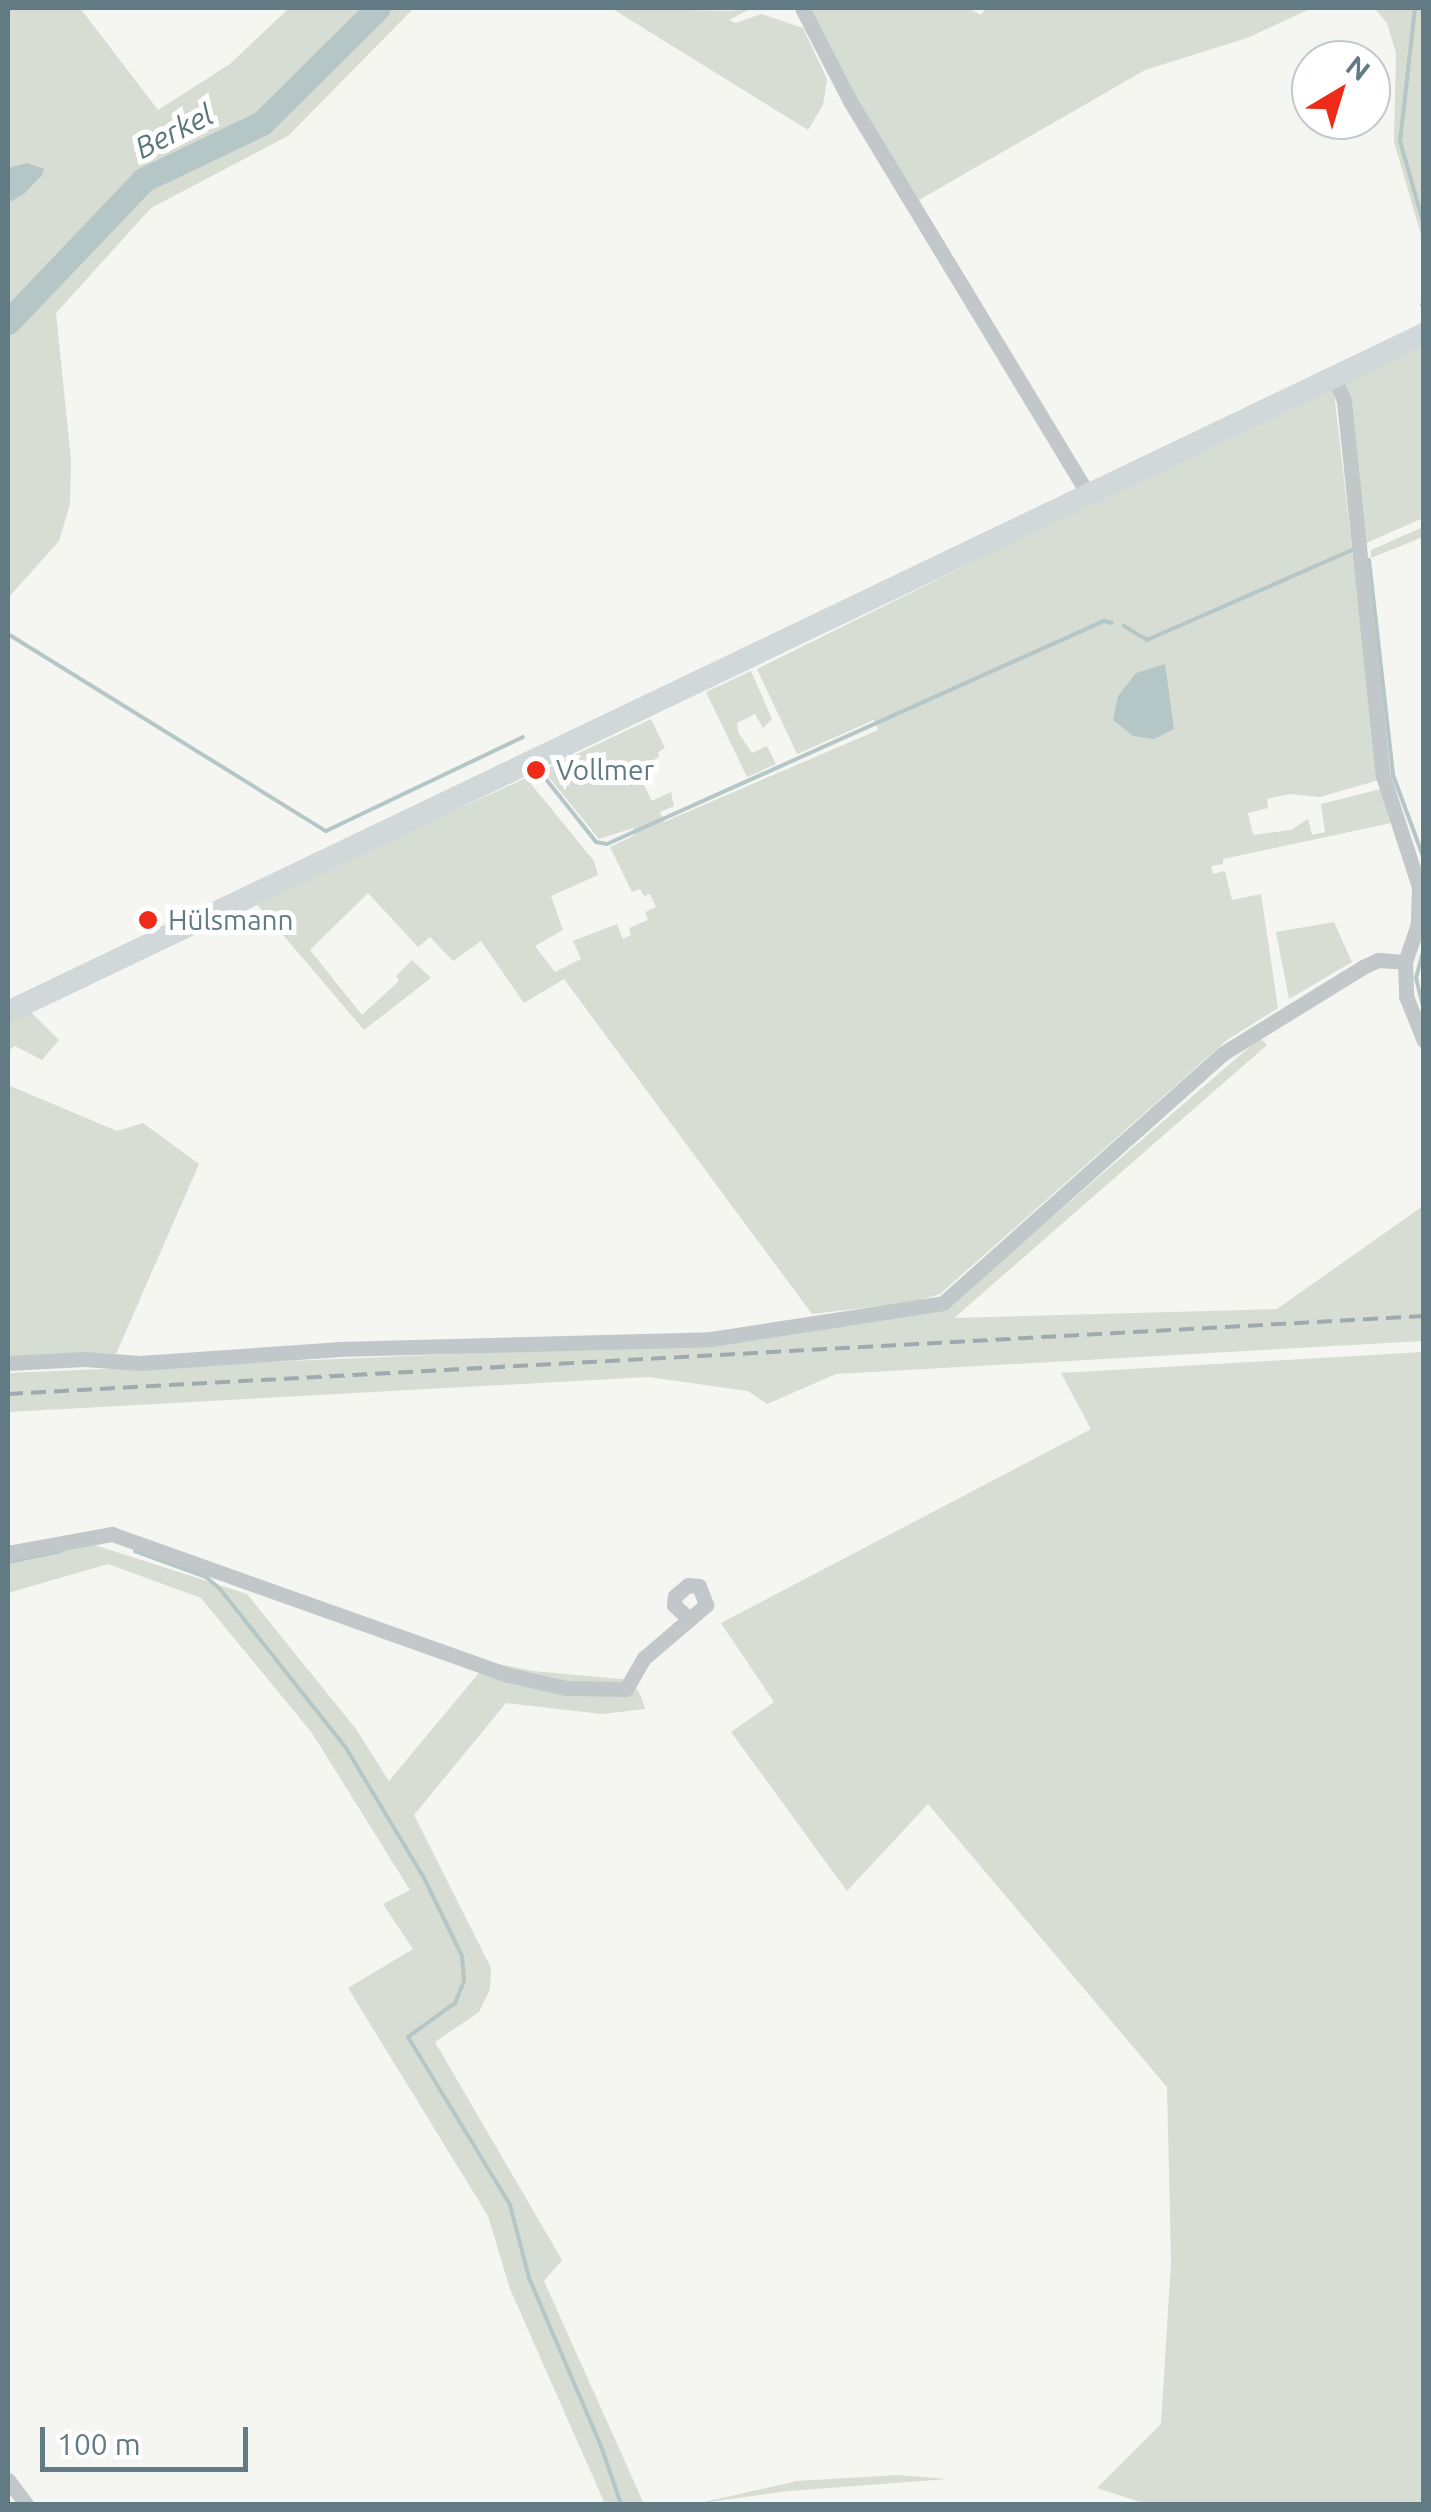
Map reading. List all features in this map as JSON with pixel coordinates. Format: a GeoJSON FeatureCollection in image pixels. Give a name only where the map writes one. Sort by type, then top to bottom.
{"type":"FeatureCollection","features":[{"type":"Feature","properties":{"kind":"main road"},"geometry":{"type":"LineString","coordinates":[[8,1012],[1424,334]]}},
{"type":"Feature","properties":{"kind":"street"},"geometry":{"type":"LineString","coordinates":[[802,8],[850,100],[1088,494]]}},
{"type":"Feature","properties":{"kind":"street"},"geometry":{"type":"LineString","coordinates":[[1334,376],[1344,401],[1384,776],[1419,887],[1418,924],[1406,962],[1406,996],[1424,1040]]}},
{"type":"Feature","properties":{"kind":"street"},"geometry":{"type":"LineString","coordinates":[[8,1363],[140,1363],[338,1350],[659,1342],[730,1336],[943,1303],[1222,1054],[1363,967],[1378,960],[1406,962]]}},
{"type":"Feature","properties":{"kind":"street"},"geometry":{"type":"LineString","coordinates":[[8,1553],[112,1534],[508,1676],[566,1688],[626,1689],[644,1658],[689,1619]]}},
{"type":"Feature","properties":{"kind":"street"},"geometry":{"type":"LineString","coordinates":[[8,2480],[26,2504]]}},
{"type":"Feature","properties":{"kind":"shaded area"},"geometry":{"type":"Polygon","coordinates":[[[8,8],[80,8],[158,110],[230,64],[289,8],[372,8],[260,121],[141,177],[8,316],[8,8]]]}},
{"type":"Feature","properties":{"kind":"shaded area"},"geometry":{"type":"Polygon","coordinates":[[[382,8],[414,8],[288,136],[151,208],[56,313],[71,460],[70,504],[59,541],[8,598],[8,328],[136,193],[184,162],[264,128],[382,8]]]}},
{"type":"Feature","properties":{"kind":"shaded area"},"geometry":{"type":"Polygon","coordinates":[[[611,8],[752,8],[729,20],[736,23],[761,14],[803,28],[827,79],[823,105],[808,130],[611,8]]]}},
{"type":"Feature","properties":{"kind":"shaded area"},"geometry":{"type":"Polygon","coordinates":[[[810,8],[968,8],[981,15],[986,8],[1312,8],[1247,38],[1145,70],[919,200],[863,110],[810,8]]]}},
{"type":"Feature","properties":{"kind":"shaded area"},"geometry":{"type":"Polygon","coordinates":[[[1374,8],[1423,8],[1423,242],[1394,142],[1396,53],[1387,23],[1374,8]]]}},
{"type":"Feature","properties":{"kind":"shaded area"},"geometry":{"type":"Polygon","coordinates":[[[27,163],[44,169],[42,175],[24,194],[8,203],[8,168],[27,163]]]}},
{"type":"Feature","properties":{"kind":"shaded area"},"geometry":{"type":"Polygon","coordinates":[[[1423,342],[1423,518],[1364,544],[1345,378],[1423,342]]]}},
{"type":"Feature","properties":{"kind":"shaded area"},"geometry":{"type":"Polygon","coordinates":[[[1333,384],[1379,780],[1320,797],[1290,794],[1267,799],[1268,808],[1248,813],[1253,835],[1291,830],[1308,819],[1312,835],[1325,832],[1321,804],[1381,789],[1391,823],[1223,859],[1223,864],[1211,866],[1213,874],[1225,871],[1232,900],[1261,894],[1278,1008],[1227,1040],[940,1294],[913,1302],[812,1314],[564,979],[524,1003],[481,941],[453,961],[430,937],[418,947],[368,893],[310,950],[362,1015],[399,981],[396,976],[412,960],[431,978],[364,1030],[254,901],[526,778],[594,861],[598,875],[551,896],[563,930],[535,946],[555,972],[581,959],[573,941],[617,924],[623,939],[631,935],[629,928],[648,920],[645,912],[656,907],[650,894],[644,896],[640,889],[632,892],[610,847],[635,835],[633,828],[599,839],[543,770],[651,719],[665,748],[658,752],[659,757],[636,769],[652,801],[671,792],[674,806],[660,812],[664,822],[878,730],[874,720],[797,754],[757,669],[1333,384]]]}},
{"type":"Feature","properties":{"kind":"shaded area"},"geometry":{"type":"Polygon","coordinates":[[[1423,527],[1423,537],[1371,558],[1371,550],[1423,527]]]}},
{"type":"Feature","properties":{"kind":"shaded area"},"geometry":{"type":"Polygon","coordinates":[[[1165,664],[1174,729],[1154,739],[1133,736],[1113,720],[1118,696],[1136,673],[1165,664]]]}},
{"type":"Feature","properties":{"kind":"shaded area"},"geometry":{"type":"Polygon","coordinates":[[[751,671],[772,719],[763,728],[755,714],[737,723],[738,732],[752,753],[767,746],[776,764],[747,777],[706,692],[751,671]]]}},
{"type":"Feature","properties":{"kind":"shaded area"},"geometry":{"type":"Polygon","coordinates":[[[1334,922],[1352,962],[1289,999],[1276,932],[1334,922]]]}},
{"type":"Feature","properties":{"kind":"shaded area"},"geometry":{"type":"Polygon","coordinates":[[[28,1009],[59,1040],[42,1060],[15,1046],[8,1051],[8,1020],[28,1009]]]}},
{"type":"Feature","properties":{"kind":"shaded area"},"geometry":{"type":"Polygon","coordinates":[[[1260,1038],[1267,1045],[954,1318],[1277,1309],[1423,1206],[1423,1341],[836,1374],[767,1404],[748,1391],[648,1377],[8,1412],[8,1373],[714,1343],[944,1310],[1260,1038]]]}},
{"type":"Feature","properties":{"kind":"shaded area"},"geometry":{"type":"Polygon","coordinates":[[[8,1085],[117,1131],[143,1123],[199,1164],[116,1354],[8,1360],[8,1085]]]}},
{"type":"Feature","properties":{"kind":"shaded area"},"geometry":{"type":"Polygon","coordinates":[[[1423,1352],[1423,2504],[1146,2504],[1097,2488],[1161,2424],[1171,2262],[1167,2087],[928,1804],[847,1891],[731,1732],[774,1702],[721,1623],[1091,1429],[1061,1373],[1423,1352]]]}},
{"type":"Feature","properties":{"kind":"shaded area"},"geometry":{"type":"Polygon","coordinates":[[[79,1540],[247,1594],[356,1729],[389,1781],[488,1662],[533,1671],[631,1680],[641,1696],[645,1709],[602,1714],[506,1703],[414,1815],[491,1968],[490,1989],[479,2012],[435,2042],[562,2260],[544,2281],[644,2504],[605,2504],[510,2289],[488,2216],[348,1988],[413,1949],[383,1904],[410,1890],[312,1733],[201,1598],[108,1564],[8,1593],[8,1555],[79,1540]]]}},
{"type":"Feature","properties":{"kind":"shaded area"},"geometry":{"type":"Polygon","coordinates":[[[898,2475],[948,2479],[788,2491],[695,2504],[797,2481],[898,2475]]]}},
{"type":"Feature","properties":{"kind":"waterway","name":"Berkel"},"geometry":{"type":"LineString","coordinates":[[8,322],[143,180],[262,123],[378,8]]}},
{"type":"Feature","properties":{"kind":"waterway"},"geometry":{"type":"LineString","coordinates":[[1415,8],[1400,141],[1424,225]]}},
{"type":"Feature","properties":{"kind":"waterway"},"geometry":{"type":"LineString","coordinates":[[1124,626],[1147,640],[1352,550]]}},
{"type":"Feature","properties":{"kind":"waterway"},"geometry":{"type":"LineString","coordinates":[[1369,560],[1393,775],[1424,859]]}},
{"type":"Feature","properties":{"kind":"waterway"},"geometry":{"type":"LineString","coordinates":[[541,773],[596,842],[607,844],[1104,621],[1112,623]]}},
{"type":"Feature","properties":{"kind":"waterway"},"geometry":{"type":"LineString","coordinates":[[8,634],[326,831],[523,737]]}},
{"type":"Feature","properties":{"kind":"waterway"},"geometry":{"type":"LineString","coordinates":[[1424,948],[1416,978],[1424,1010]]}},
{"type":"Feature","properties":{"kind":"waterway"},"geometry":{"type":"LineString","coordinates":[[8,1562],[61,1551]]}},
{"type":"Feature","properties":{"kind":"waterway"},"geometry":{"type":"LineString","coordinates":[[135,1551],[206,1577],[220,1589],[346,1748],[423,1876],[462,1956],[464,1981],[455,2003],[408,2037],[510,2205],[529,2278],[601,2446],[621,2504]]}},
{"type":"Feature","properties":{"kind":"railway"},"geometry":{"type":"LineString","coordinates":[[8,1394],[1424,1316]]}},
{"type":"Feature","properties":{"kind":"place","name":"Vollmer"},"geometry":{"type":"Point","coordinates":[536,770]}},
{"type":"Feature","properties":{"kind":"place","name":"Hülsmann"},"geometry":{"type":"Point","coordinates":[148,920]}}]}
